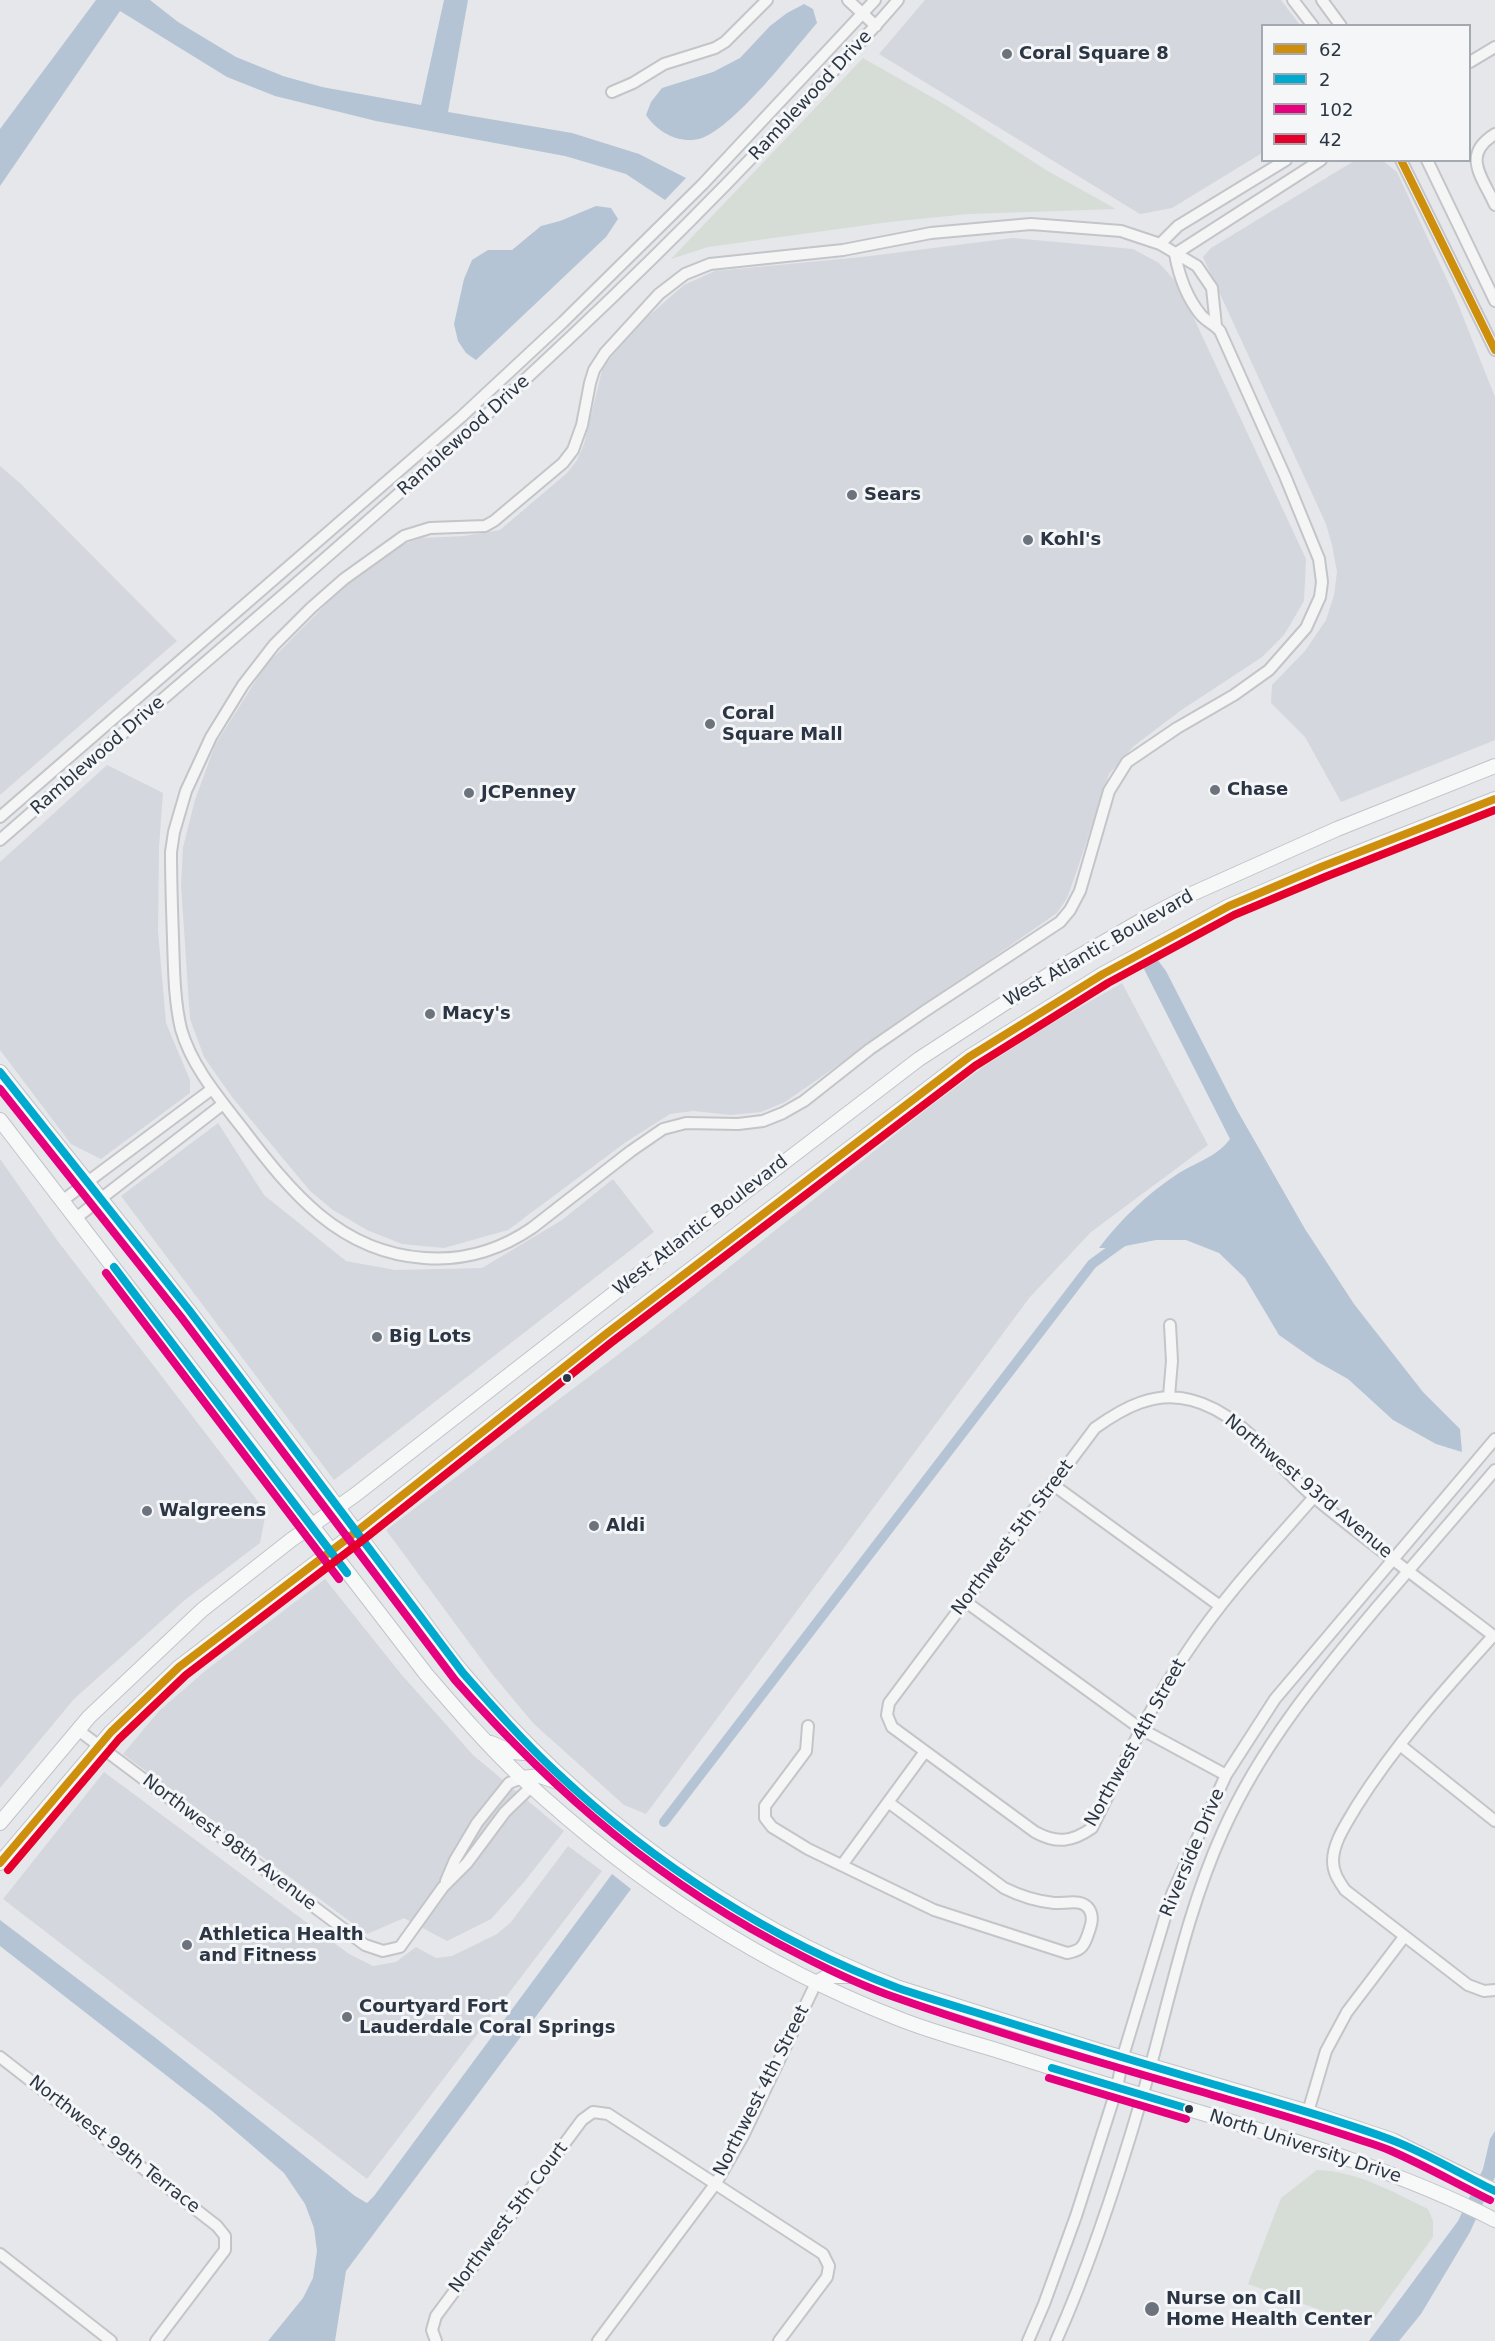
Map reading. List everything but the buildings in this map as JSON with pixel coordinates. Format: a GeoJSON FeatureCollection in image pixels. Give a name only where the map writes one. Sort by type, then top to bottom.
{"type":"FeatureCollection","features":[{"type":"Feature","properties":{"kind":"main road","name":"West Atlantic Boulevard"},"geometry":{"type":"LineString","coordinates":[[0,1822],[78,1730],[164,1644],[202,1610],[885,1084],[984,1015],[1144,919],[1194,893],[1323,835],[1495,766]]}},
{"type":"Feature","properties":{"kind":"main road","name":"West Atlantic Boulevard"},"geometry":{"type":"LineString","coordinates":[[0,1863],[99,1746],[179,1666],[356,1532],[606,1334],[937,1080],[1017,1026],[1127,960],[1229,906],[1495,799]]}},
{"type":"Feature","properties":{"kind":"main road","name":"North University Drive"},"geometry":{"type":"LineString","coordinates":[[0,1071],[240,1377],[463,1673],[537,1754],[572,1787],[658,1859],[768,1927],[872,1978],[1102,2052],[1123,2056],[1308,2112],[1392,2140],[1495,2191]]}},
{"type":"Feature","properties":{"kind":"main road","name":"North University Drive"},"geometry":{"type":"LineString","coordinates":[[0,1120],[426,1674],[484,1740],[527,1782],[610,1852],[704,1920],[754,1950],[816,1983],[898,2019],[1380,2169],[1462,2203],[1489,2217]]}},
{"type":"Feature","properties":{"kind":"main road"},"geometry":{"type":"LineString","coordinates":[[484,1740],[512,1752],[537,1754]]}},
{"type":"Feature","properties":{"kind":"main road"},"geometry":{"type":"LineString","coordinates":[[527,1782],[540,1776],[572,1787]]}},
{"type":"Feature","properties":{"kind":"main road"},"geometry":{"type":"LineString","coordinates":[[816,1983],[828,1976],[850,1975],[872,1978]]}},
{"type":"Feature","properties":{"kind":"street"},"geometry":{"type":"LineString","coordinates":[[612,92],[633,84],[664,64],[715,48],[725,42],[768,0]]}},
{"type":"Feature","properties":{"kind":"street"},"geometry":{"type":"LineString","coordinates":[[848,0],[876,26]]}},
{"type":"Feature","properties":{"kind":"street"},"geometry":{"type":"LineString","coordinates":[[877,0],[890,9]]}},
{"type":"Feature","properties":{"kind":"street","name":"Ramblewood Drive"},"geometry":{"type":"LineString","coordinates":[[0,817],[461,417],[563,322],[703,184],[877,0]]}},
{"type":"Feature","properties":{"kind":"street","name":"Ramblewood Drive"},"geometry":{"type":"LineString","coordinates":[[0,840],[479,424],[572,338],[718,195],[898,0]]}},
{"type":"Feature","properties":{"kind":"street"},"geometry":{"type":"LineString","coordinates":[[1293,0],[1312,24]]}},
{"type":"Feature","properties":{"kind":"street"},"geometry":{"type":"LineString","coordinates":[[1322,0],[1340,24]]}},
{"type":"Feature","properties":{"kind":"street"},"geometry":{"type":"LineString","coordinates":[[1471,61],[1495,47]]}},
{"type":"Feature","properties":{"kind":"street"},"geometry":{"type":"LineString","coordinates":[[1495,134],[1479,147],[1475,154],[1475,163],[1495,205]]}},
{"type":"Feature","properties":{"kind":"street"},"geometry":{"type":"LineString","coordinates":[[1160,244],[1178,226],[1283,162]]}},
{"type":"Feature","properties":{"kind":"street"},"geometry":{"type":"LineString","coordinates":[[1175,254],[1318,162]]}},
{"type":"Feature","properties":{"kind":"street"},"geometry":{"type":"LineString","coordinates":[[1402,162],[1495,350]]}},
{"type":"Feature","properties":{"kind":"street"},"geometry":{"type":"LineString","coordinates":[[1427,162],[1495,301]]}},
{"type":"Feature","properties":{"kind":"street"},"geometry":{"type":"LineString","coordinates":[[1031,224],[1121,231],[1160,244],[1175,254],[1197,266],[1212,288],[1216,326],[1285,476],[1319,559],[1322,575],[1320,597],[1305,628],[1269,670],[1234,695],[1177,728],[1127,762],[1109,791],[1080,891],[1070,910],[1060,922],[870,1049],[804,1101],[763,1121],[738,1124],[686,1123],[663,1129],[532,1228],[483,1253],[451,1258],[405,1257],[388,1253],[352,1238],[324,1219],[289,1187],[223,1104],[190,1053],[182,1029],[174,988],[171,852],[178,816],[192,776],[211,737],[243,685],[274,645],[310,608],[344,579],[404,536],[430,528],[478,528],[494,521],[563,463],[573,450],[582,425],[594,370],[628,326],[671,283],[685,273],[710,264],[843,250],[931,233],[1031,224]]}},
{"type":"Feature","properties":{"kind":"street"},"geometry":{"type":"LineString","coordinates":[[1175,254],[1179,275],[1189,296],[1202,317],[1216,326]]}},
{"type":"Feature","properties":{"kind":"street"},"geometry":{"type":"LineString","coordinates":[[62,1201],[212,1089]]}},
{"type":"Feature","properties":{"kind":"street"},"geometry":{"type":"LineString","coordinates":[[76,1218],[223,1104]]}},
{"type":"Feature","properties":{"kind":"street"},"geometry":{"type":"LineString","coordinates":[[1169,1396],[1172,1361],[1170,1325]]}},
{"type":"Feature","properties":{"kind":"street","name":"Northwest 5th Street"},"geometry":{"type":"LineString","coordinates":[[924,1753],[891,1727],[887,1715],[889,1703],[1095,1428],[1117,1412],[1140,1402],[1169,1396]]}},
{"type":"Feature","properties":{"kind":"street","name":"Northwest 93rd Avenue"},"geometry":{"type":"LineString","coordinates":[[1169,1396],[1193,1400],[1237,1424],[1314,1497],[1494,1637]]}},
{"type":"Feature","properties":{"kind":"street","name":"Riverside Drive"},"geometry":{"type":"LineString","coordinates":[[1028,2341],[1060,2260],[1117,2088],[1123,2056],[1172,1894],[1226,1775],[1275,1699],[1495,1439]]}},
{"type":"Feature","properties":{"kind":"street","name":"Riverside Drive"},"geometry":{"type":"LineString","coordinates":[[1056,2341],[1104,2216],[1142,2096],[1203,1879],[1223,1830],[1248,1783],[1302,1698],[1495,1470]]}},
{"type":"Feature","properties":{"kind":"street"},"geometry":{"type":"LineString","coordinates":[[1052,1484],[1220,1606]]}},
{"type":"Feature","properties":{"kind":"street","name":"Northwest 4th Street"},"geometry":{"type":"LineString","coordinates":[[924,1753],[1048,1840],[1066,1840],[1081,1836],[1092,1828],[1141,1729],[1182,1660],[1220,1606],[1314,1497]]}},
{"type":"Feature","properties":{"kind":"street"},"geometry":{"type":"LineString","coordinates":[[966,1602],[1141,1729],[1226,1775]]}},
{"type":"Feature","properties":{"kind":"street"},"geometry":{"type":"LineString","coordinates":[[1494,1637],[1440,1695],[1373,1781],[1337,1841],[1333,1861],[1336,1876],[1345,1890],[1404,1937],[1467,1985],[1485,1991],[1495,1990]]}},
{"type":"Feature","properties":{"kind":"street"},"geometry":{"type":"LineString","coordinates":[[808,1726],[806,1751],[765,1806],[765,1818],[772,1827],[808,1849],[934,1910],[1067,1953],[1077,1951],[1084,1945],[1093,1917],[1089,1908],[1079,1902],[1054,1903],[1025,1898],[1004,1888],[888,1802]]}},
{"type":"Feature","properties":{"kind":"street","name":"Northwest 98th Avenue"},"geometry":{"type":"LineString","coordinates":[[78,1730],[365,1945],[383,1951],[400,1947],[443,1887]]}},
{"type":"Feature","properties":{"kind":"street"},"geometry":{"type":"LineString","coordinates":[[1400,1745],[1495,1821]]}},
{"type":"Feature","properties":{"kind":"street"},"geometry":{"type":"LineString","coordinates":[[842,1865],[924,1753]]}},
{"type":"Feature","properties":{"kind":"street"},"geometry":{"type":"LineString","coordinates":[[443,1887],[455,1860],[477,1823],[509,1783],[527,1782]]}},
{"type":"Feature","properties":{"kind":"street"},"geometry":{"type":"LineString","coordinates":[[443,1887],[467,1863],[527,1782]]}},
{"type":"Feature","properties":{"kind":"street"},"geometry":{"type":"LineString","coordinates":[[1308,2112],[1326,2050],[1347,2012],[1404,1937]]}},
{"type":"Feature","properties":{"kind":"street","name":"Northwest 4th Street"},"geometry":{"type":"LineString","coordinates":[[598,2341],[716,2183],[743,2136],[816,1983]]}},
{"type":"Feature","properties":{"kind":"street","name":"Northwest 99th Terrace"},"geometry":{"type":"LineString","coordinates":[[0,2057],[217,2226],[225,2236],[225,2250],[156,2341]]}},
{"type":"Feature","properties":{"kind":"street","name":"Northwest 5th Court"},"geometry":{"type":"LineString","coordinates":[[434,2336],[436,2316],[582,2120],[593,2112],[608,2114],[716,2183]]}},
{"type":"Feature","properties":{"kind":"street"},"geometry":{"type":"LineString","coordinates":[[716,2183],[823,2254],[829,2266],[827,2277],[779,2341]]}},
{"type":"Feature","properties":{"kind":"street"},"geometry":{"type":"LineString","coordinates":[[0,2254],[111,2341]]}},
{"type":"Feature","properties":{"kind":"shaded area"},"geometry":{"type":"Polygon","coordinates":[[[925,0],[1281,0],[1299,24],[1261,24],[1261,154],[1172,208],[1140,214],[879,54],[925,0]]]}},
{"type":"Feature","properties":{"kind":"shaded area"},"geometry":{"type":"Polygon","coordinates":[[[863,58],[949,107],[1046,170],[1116,209],[968,214],[889,222],[708,247],[671,259],[863,58]]]}},
{"type":"Feature","properties":{"kind":"shaded area"},"geometry":{"type":"Polygon","coordinates":[[[1352,162],[1384,162],[1397,172],[1456,299],[1495,397],[1495,740],[1341,802],[1305,737],[1271,703],[1272,685],[1305,651],[1326,620],[1334,595],[1337,572],[1332,545],[1326,524],[1203,257],[1211,248],[1352,162]]]}},
{"type":"Feature","properties":{"kind":"shaded area"},"geometry":{"type":"Polygon","coordinates":[[[1013,238],[1133,249],[1159,263],[1178,284],[1306,559],[1304,601],[1284,635],[1262,657],[1180,711],[1134,746],[1109,774],[1067,898],[1057,913],[785,1102],[761,1112],[731,1115],[693,1111],[670,1114],[626,1142],[508,1230],[444,1248],[402,1244],[367,1230],[333,1210],[310,1191],[232,1097],[204,1057],[190,1019],[181,885],[183,847],[195,800],[215,745],[265,666],[338,592],[391,549],[421,538],[464,536],[500,530],[567,473],[577,460],[584,444],[603,366],[645,319],[684,285],[715,271],[862,257],[1013,238]]]}},
{"type":"Feature","properties":{"kind":"shaded area"},"geometry":{"type":"Polygon","coordinates":[[[0,466],[21,484],[177,641],[0,795],[0,466]]]}},
{"type":"Feature","properties":{"kind":"shaded area"},"geometry":{"type":"Polygon","coordinates":[[[107,765],[163,793],[159,847],[158,931],[166,1023],[190,1080],[190,1093],[101,1159],[71,1144],[0,1050],[0,862],[107,765]]]}},
{"type":"Feature","properties":{"kind":"shaded area"},"geometry":{"type":"Polygon","coordinates":[[[1122,983],[1208,1145],[1091,1232],[1030,1297],[646,1814],[624,1805],[533,1723],[493,1675],[386,1530],[652,1329],[928,1108],[983,1067],[1049,1025],[1122,983]]]}},
{"type":"Feature","properties":{"kind":"shaded area"},"geometry":{"type":"Polygon","coordinates":[[[218,1123],[264,1195],[346,1261],[395,1270],[482,1268],[562,1220],[613,1179],[654,1232],[334,1480],[121,1196],[218,1123]]]}},
{"type":"Feature","properties":{"kind":"shaded area"},"geometry":{"type":"Polygon","coordinates":[[[0,1159],[57,1240],[266,1512],[260,1543],[186,1599],[74,1699],[0,1788],[0,1159]]]}},
{"type":"Feature","properties":{"kind":"shaded area"},"geometry":{"type":"Polygon","coordinates":[[[325,1579],[401,1674],[473,1755],[564,1831],[491,1919],[447,1941],[404,1918],[367,1934],[123,1754],[159,1711],[205,1671],[325,1579]]]}},
{"type":"Feature","properties":{"kind":"shaded area"},"geometry":{"type":"Polygon","coordinates":[[[104,1772],[349,1954],[373,1966],[396,1962],[416,1947],[436,1958],[452,1956],[497,1934],[511,1922],[568,1846],[602,1871],[367,2179],[3,1899],[104,1772]]]}},
{"type":"Feature","properties":{"kind":"shaded area"},"geometry":{"type":"Polygon","coordinates":[[[1317,2170],[1346,2174],[1388,2189],[1428,2209],[1433,2221],[1433,2237],[1368,2327],[1248,2284],[1281,2198],[1317,2170]]]}},
{"type":"Feature","properties":{"kind":"water"},"geometry":{"type":"Polygon","coordinates":[[[96,0],[150,0],[178,22],[236,57],[283,76],[322,87],[421,105],[444,0],[468,0],[448,112],[572,133],[639,154],[686,178],[665,200],[626,174],[565,156],[376,121],[275,96],[227,77],[120,11],[0,186],[0,129],[96,0]]]}},
{"type":"Feature","properties":{"kind":"water"},"geometry":{"type":"Polygon","coordinates":[[[804,4],[813,9],[817,23],[746,104],[715,131],[694,140],[678,139],[663,132],[646,115],[651,102],[662,88],[713,72],[740,58],[770,26],[804,4]]]}},
{"type":"Feature","properties":{"kind":"water"},"geometry":{"type":"Polygon","coordinates":[[[596,206],[611,208],[618,219],[606,237],[476,360],[466,353],[458,341],[454,324],[464,279],[472,260],[488,250],[512,250],[541,226],[596,206]]]}},
{"type":"Feature","properties":{"kind":"water"},"geometry":{"type":"Polygon","coordinates":[[[1157,959],[1166,971],[1237,1110],[1305,1229],[1354,1304],[1423,1392],[1460,1429],[1462,1452],[1436,1444],[1393,1420],[1348,1379],[1316,1361],[1279,1335],[1245,1278],[1219,1253],[1186,1240],[1156,1240],[1115,1248],[1099,1248],[1144,1199],[1176,1175],[1219,1151],[1230,1139],[1143,967],[1157,959]]]}},
{"type":"Feature","properties":{"kind":"water"},"geometry":{"type":"Polygon","coordinates":[[[612,1874],[631,1889],[346,2271],[335,2341],[268,2341],[303,2298],[313,2278],[317,2251],[314,2228],[305,2204],[284,2173],[212,2111],[0,1946],[0,1920],[367,2203],[612,1874]]]}},
{"type":"Feature","properties":{"kind":"water"},"geometry":{"type":"Polygon","coordinates":[[[1495,2131],[1495,2177],[1470,2232],[1421,2314],[1399,2341],[1369,2341],[1458,2221],[1483,2169],[1490,2139],[1495,2131]]]}},
{"type":"Feature","properties":{"kind":"waterway"},"geometry":{"type":"LineString","coordinates":[[664,1822],[1092,1264],[1125,1240]]}},
{"type":"Feature","properties":{"kind":"transit line","name":"62"},"geometry":{"type":"LineString","coordinates":[[1402,162],[1495,350]]}},
{"type":"Feature","properties":{"kind":"transit line","name":"62"},"geometry":{"type":"LineString","coordinates":[[0,1863],[111,1732],[179,1667],[356,1532],[606,1334],[969,1057],[1103,974],[1229,906],[1321,867],[1495,799]]}},
{"type":"Feature","properties":{"kind":"transit line","name":"42"},"geometry":{"type":"LineString","coordinates":[[8,1870],[119,1739],[186,1675],[363,1540],[612,1342],[975,1066],[1108,983],[1234,915],[1495,810]]}},
{"type":"Feature","properties":{"kind":"transit line","name":"2"},"geometry":{"type":"LineString","coordinates":[[0,1072],[189,1310],[463,1673],[508,1724],[544,1760],[633,1838],[716,1897],[760,1923],[851,1969],[922,1996],[1367,2131],[1416,2150],[1495,2191]]}},
{"type":"Feature","properties":{"kind":"transit line","name":"102"},"geometry":{"type":"LineString","coordinates":[[0,1089],[181,1317],[455,1680],[493,1722],[572,1799],[657,1868],[750,1928],[872,1989],[1020,2038],[1285,2116],[1378,2146],[1490,2200]]}},
{"type":"Feature","properties":{"kind":"transit line","name":"2"},"geometry":{"type":"LineString","coordinates":[[114,1267],[347,1573]]}},
{"type":"Feature","properties":{"kind":"transit line","name":"102"},"geometry":{"type":"LineString","coordinates":[[106,1273],[339,1579]]}},
{"type":"Feature","properties":{"kind":"transit line","name":"2"},"geometry":{"type":"LineString","coordinates":[[1052,2068],[1189,2109]]}},
{"type":"Feature","properties":{"kind":"transit line","name":"102"},"geometry":{"type":"LineString","coordinates":[[1049,2078],[1186,2119]]}},
{"type":"Feature","properties":{"kind":"place","name":"Coral Square 8"},"geometry":{"type":"Point","coordinates":[1007,54]}},
{"type":"Feature","properties":{"kind":"place","name":"Sears"},"geometry":{"type":"Point","coordinates":[852,495]}},
{"type":"Feature","properties":{"kind":"place","name":"Kohl's"},"geometry":{"type":"Point","coordinates":[1028,540]}},
{"type":"Feature","properties":{"kind":"place","name":"Coral Square Mall"},"geometry":{"type":"Point","coordinates":[710,724]}},
{"type":"Feature","properties":{"kind":"place","name":"Chase"},"geometry":{"type":"Point","coordinates":[1215,790]}},
{"type":"Feature","properties":{"kind":"place","name":"JCPenney"},"geometry":{"type":"Point","coordinates":[469,793]}},
{"type":"Feature","properties":{"kind":"place","name":"Macy's"},"geometry":{"type":"Point","coordinates":[430,1014]}},
{"type":"Feature","properties":{"kind":"place","name":"Big Lots"},"geometry":{"type":"Point","coordinates":[377,1337]}},
{"type":"Feature","properties":{"kind":"place","name":"Walgreens"},"geometry":{"type":"Point","coordinates":[147,1511]}},
{"type":"Feature","properties":{"kind":"place","name":"Aldi"},"geometry":{"type":"Point","coordinates":[594,1526]}},
{"type":"Feature","properties":{"kind":"place","name":"Athletica Health and Fitness"},"geometry":{"type":"Point","coordinates":[187,1945]}},
{"type":"Feature","properties":{"kind":"place","name":"Courtyard Fort Lauderdale Coral Springs"},"geometry":{"type":"Point","coordinates":[347,2017]}},
{"type":"Feature","properties":{"kind":"place","name":"Nurse on Call Home Health Center"},"geometry":{"type":"Point","coordinates":[1152,2309]}}]}
